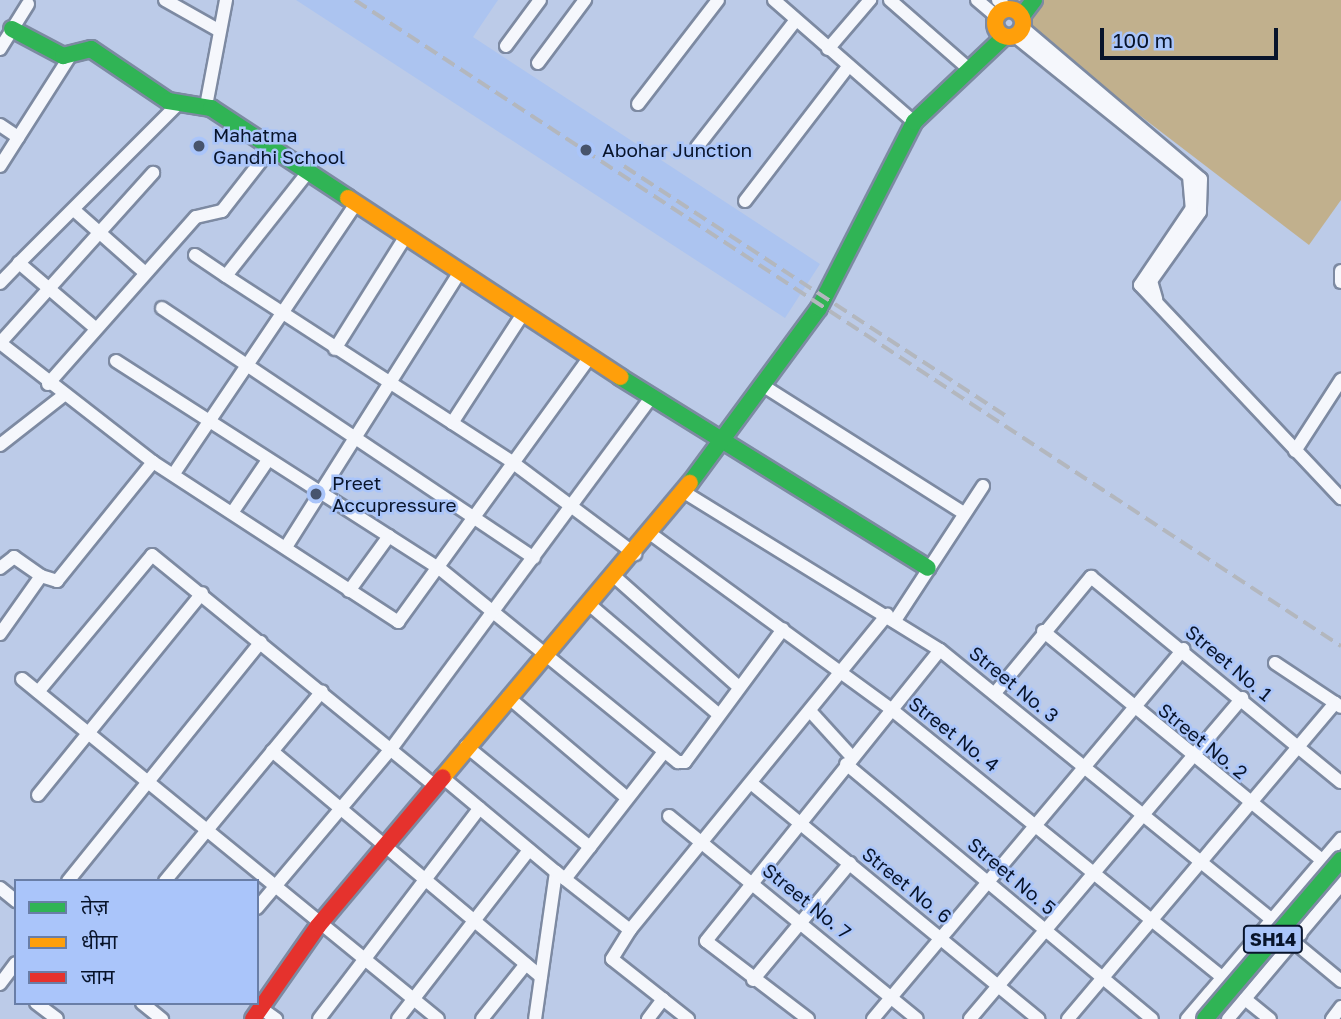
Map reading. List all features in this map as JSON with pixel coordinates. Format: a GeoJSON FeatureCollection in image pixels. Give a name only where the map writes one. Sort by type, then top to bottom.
{"type":"FeatureCollection","features":[{"type":"Feature","properties":{"kind":"main road"},"geometry":{"type":"LineString","coordinates":[[256,1013],[318,926],[466,746],[652,534],[722,442],[819,308],[928,98],[966,67],[1010,18],[1034,0]]}},
{"type":"Feature","properties":{"kind":"main road"},"geometry":{"type":"LineString","coordinates":[[12,29],[70,56],[96,51],[179,103],[206,106],[524,312],[651,398],[928,568]]}},
{"type":"Feature","properties":{"kind":"main road","name":"SH14"},"geometry":{"type":"LineString","coordinates":[[1205,1019],[1341,860]]}},
{"type":"Feature","properties":{"kind":"street"},"geometry":{"type":"LineString","coordinates":[[165,0],[218,30]]}},
{"type":"Feature","properties":{"kind":"street"},"geometry":{"type":"LineString","coordinates":[[206,106],[218,30],[226,0]]}},
{"type":"Feature","properties":{"kind":"street"},"geometry":{"type":"LineString","coordinates":[[506,46],[540,0]]}},
{"type":"Feature","properties":{"kind":"street"},"geometry":{"type":"LineString","coordinates":[[538,64],[585,0]]}},
{"type":"Feature","properties":{"kind":"street"},"geometry":{"type":"LineString","coordinates":[[638,104],[718,0]]}},
{"type":"Feature","properties":{"kind":"street"},"geometry":{"type":"LineString","coordinates":[[774,0],[848,67],[919,116]]}},
{"type":"Feature","properties":{"kind":"street"},"geometry":{"type":"LineString","coordinates":[[828,49],[870,0]]}},
{"type":"Feature","properties":{"kind":"street"},"geometry":{"type":"LineString","coordinates":[[890,0],[966,67]]}},
{"type":"Feature","properties":{"kind":"street"},"geometry":{"type":"LineString","coordinates":[[978,0],[1010,18],[1195,170],[1204,194],[1153,275],[1157,302],[1341,498]]}},
{"type":"Feature","properties":{"kind":"street"},"geometry":{"type":"LineString","coordinates":[[0,49],[28,4]]}},
{"type":"Feature","properties":{"kind":"street"},"geometry":{"type":"LineString","coordinates":[[698,147],[796,20]]}},
{"type":"Feature","properties":{"kind":"street"},"geometry":{"type":"LineString","coordinates":[[0,166],[70,56]]}},
{"type":"Feature","properties":{"kind":"street"},"geometry":{"type":"LineString","coordinates":[[745,201],[848,67]]}},
{"type":"Feature","properties":{"kind":"street"},"geometry":{"type":"LineString","coordinates":[[0,283],[179,103]]}},
{"type":"Feature","properties":{"kind":"street"},"geometry":{"type":"LineString","coordinates":[[0,125],[18,137]]}},
{"type":"Feature","properties":{"kind":"street"},"geometry":{"type":"LineString","coordinates":[[48,384],[94,327],[196,217],[222,211],[272,147]]}},
{"type":"Feature","properties":{"kind":"street"},"geometry":{"type":"LineString","coordinates":[[226,276],[308,172]]}},
{"type":"Feature","properties":{"kind":"street"},"geometry":{"type":"LineString","coordinates":[[153,173],[97,232],[0,343],[48,384],[153,462],[175,472],[234,510],[398,622],[590,357]]}},
{"type":"Feature","properties":{"kind":"street"},"geometry":{"type":"LineString","coordinates":[[175,472],[356,204]]}},
{"type":"Feature","properties":{"kind":"street"},"geometry":{"type":"LineString","coordinates":[[74,210],[144,272]]}},
{"type":"Feature","properties":{"kind":"street"},"geometry":{"type":"LineString","coordinates":[[335,349],[406,236]]}},
{"type":"Feature","properties":{"kind":"street"},"geometry":{"type":"LineString","coordinates":[[195,255],[335,349],[512,462],[635,554]]}},
{"type":"Feature","properties":{"kind":"street"},"geometry":{"type":"LineString","coordinates":[[19,263],[94,327]]}},
{"type":"Feature","properties":{"kind":"street"},"geometry":{"type":"LineString","coordinates":[[1341,271],[1341,282]]}},
{"type":"Feature","properties":{"kind":"street"},"geometry":{"type":"LineString","coordinates":[[286,547],[357,440],[460,272]]}},
{"type":"Feature","properties":{"kind":"street"},"geometry":{"type":"LineString","coordinates":[[162,308],[357,440],[474,515],[534,558]]}},
{"type":"Feature","properties":{"kind":"street"},"geometry":{"type":"LineString","coordinates":[[452,423],[524,312]]}},
{"type":"Feature","properties":{"kind":"street"},"geometry":{"type":"LineString","coordinates":[[116,361],[439,568],[497,610],[664,752],[685,762],[718,713],[783,629]]}},
{"type":"Feature","properties":{"kind":"street"},"geometry":{"type":"LineString","coordinates":[[1295,451],[1341,380]]}},
{"type":"Feature","properties":{"kind":"street"},"geometry":{"type":"LineString","coordinates":[[762,385],[964,513]]}},
{"type":"Feature","properties":{"kind":"street"},"geometry":{"type":"LineString","coordinates":[[0,445],[64,395]]}},
{"type":"Feature","properties":{"kind":"street"},"geometry":{"type":"LineString","coordinates":[[259,906],[391,749],[497,610],[651,398]]}},
{"type":"Feature","properties":{"kind":"street"},"geometry":{"type":"LineString","coordinates":[[234,510],[268,460]]}},
{"type":"Feature","properties":{"kind":"street"},"geometry":{"type":"LineString","coordinates":[[0,568],[14,558],[41,576],[57,581],[153,462]]}},
{"type":"Feature","properties":{"kind":"street"},"geometry":{"type":"LineString","coordinates":[[688,1019],[612,959],[630,930],[842,671],[892,617],[983,486]]}},
{"type":"Feature","properties":{"kind":"street","name":"Street No. 3"},"geometry":{"type":"LineString","coordinates":[[684,492],[892,617],[940,650],[1297,938],[1341,981]]}},
{"type":"Feature","properties":{"kind":"street","name":"Street No. 4"},"geometry":{"type":"LineString","coordinates":[[652,534],[891,709],[1037,824],[1222,977]]}},
{"type":"Feature","properties":{"kind":"street"},"geometry":{"type":"LineString","coordinates":[[349,591],[389,536]]}},
{"type":"Feature","properties":{"kind":"street"},"geometry":{"type":"LineString","coordinates":[[38,692],[146,555],[202,593],[391,749],[480,808],[560,876],[630,930]]}},
{"type":"Feature","properties":{"kind":"street"},"geometry":{"type":"LineString","coordinates":[[0,634],[41,576]]}},
{"type":"Feature","properties":{"kind":"street"},"geometry":{"type":"LineString","coordinates":[[615,577],[739,687]]}},
{"type":"Feature","properties":{"kind":"street","name":"Street No. 1"},"geometry":{"type":"LineString","coordinates":[[1043,631],[1091,577],[1183,649],[1341,782]]}},
{"type":"Feature","properties":{"kind":"street"},"geometry":{"type":"LineString","coordinates":[[38,795],[202,593]]}},
{"type":"Feature","properties":{"kind":"street"},"geometry":{"type":"LineString","coordinates":[[590,606],[718,713]]}},
{"type":"Feature","properties":{"kind":"street"},"geometry":{"type":"LineString","coordinates":[[995,692],[1043,631]]}},
{"type":"Feature","properties":{"kind":"street","name":"Street No. 2"},"geometry":{"type":"LineString","coordinates":[[1043,631],[1321,864],[1341,876]]}},
{"type":"Feature","properties":{"kind":"street"},"geometry":{"type":"LineString","coordinates":[[70,879],[261,642]]}},
{"type":"Feature","properties":{"kind":"street"},"geometry":{"type":"LineString","coordinates":[[873,1019],[1183,649]]}},
{"type":"Feature","properties":{"kind":"street"},"geometry":{"type":"LineString","coordinates":[[808,1019],[705,943],[849,760],[940,650]]}},
{"type":"Feature","properties":{"kind":"street"},"geometry":{"type":"LineString","coordinates":[[1068,1019],[1298,746],[1338,705],[1275,663]]}},
{"type":"Feature","properties":{"kind":"street"},"geometry":{"type":"LineString","coordinates":[[22,678],[318,926],[438,1019]]}},
{"type":"Feature","properties":{"kind":"street"},"geometry":{"type":"LineString","coordinates":[[167,879],[322,691]]}},
{"type":"Feature","properties":{"kind":"street"},"geometry":{"type":"LineString","coordinates":[[508,697],[627,799]]}},
{"type":"Feature","properties":{"kind":"street"},"geometry":{"type":"LineString","coordinates":[[970,1019],[1242,698]]}},
{"type":"Feature","properties":{"kind":"street","name":"Street No. 5"},"geometry":{"type":"LineString","coordinates":[[810,711],[849,760],[1152,1019]]}},
{"type":"Feature","properties":{"kind":"street"},"geometry":{"type":"LineString","coordinates":[[466,746],[590,847]]}},
{"type":"Feature","properties":{"kind":"street"},"geometry":{"type":"LineString","coordinates":[[272,751],[427,878],[541,977]]}},
{"type":"Feature","properties":{"kind":"street"},"geometry":{"type":"LineString","coordinates":[[534,1019],[560,876],[590,847],[664,752]]}},
{"type":"Feature","properties":{"kind":"street","name":"Street No. 6"},"geometry":{"type":"LineString","coordinates":[[751,783],[1038,1019]]}},
{"type":"Feature","properties":{"kind":"street"},"geometry":{"type":"LineString","coordinates":[[319,1019],[362,959],[480,808]]}},
{"type":"Feature","properties":{"kind":"street","name":"Street No. 7"},"geometry":{"type":"LineString","coordinates":[[669,816],[803,921],[917,1019]]}},
{"type":"Feature","properties":{"kind":"street"},"geometry":{"type":"LineString","coordinates":[[1187,1019],[1341,839]]}},
{"type":"Feature","properties":{"kind":"street"},"geometry":{"type":"LineString","coordinates":[[398,1019],[529,850]]}},
{"type":"Feature","properties":{"kind":"street"},"geometry":{"type":"LineString","coordinates":[[753,980],[850,863]]}},
{"type":"Feature","properties":{"kind":"street"},"geometry":{"type":"LineString","coordinates":[[1228,1019],[1341,886]]}},
{"type":"Feature","properties":{"kind":"street"},"geometry":{"type":"LineString","coordinates":[[0,888],[14,899]]}},
{"type":"Feature","properties":{"kind":"street"},"geometry":{"type":"LineString","coordinates":[[482,1019],[526,964]]}},
{"type":"Feature","properties":{"kind":"street"},"geometry":{"type":"LineString","coordinates":[[1,979],[14,965]]}},
{"type":"Feature","properties":{"kind":"street"},"geometry":{"type":"LineString","coordinates":[[648,1019],[663,999]]}},
{"type":"Feature","properties":{"kind":"street"},"geometry":{"type":"LineString","coordinates":[[1245,999],[1270,1019]]}},
{"type":"Feature","properties":{"kind":"street"},"geometry":{"type":"LineString","coordinates":[[39,1005],[57,1019]]}},
{"type":"Feature","properties":{"kind":"street"},"geometry":{"type":"LineString","coordinates":[[144,1005],[162,1019]]}},
{"type":"Feature","properties":{"kind":"street"},"geometry":{"type":"LineString","coordinates":[[1332,1019],[1341,1007]]}},
{"type":"Feature","properties":{"kind":"street"},"geometry":{"type":"LineString","coordinates":[[256,1013],[276,1019]]}},
{"type":"Feature","properties":{"kind":"shaded area","name":"Abohar Junction"},"geometry":{"type":"Polygon","coordinates":[[[296,0],[498,0],[473,37],[820,264],[785,318],[296,0]]]}},
{"type":"Feature","properties":{"kind":"shaded area"},"geometry":{"type":"Polygon","coordinates":[[[1037,0],[1341,0],[1341,200],[1309,245],[1019,23],[1037,0]]]}},
{"type":"Feature","properties":{"kind":"railway"},"geometry":{"type":"LineString","coordinates":[[355,0],[1341,646]]}},
{"type":"Feature","properties":{"kind":"railway"},"geometry":{"type":"LineString","coordinates":[[624,166],[1008,417]]}},
{"type":"Feature","properties":{"kind":"traffic: fast"},"geometry":{"type":"LineString","coordinates":[[1022,16],[1034,0]]}},
{"type":"Feature","properties":{"kind":"traffic: fast"},"geometry":{"type":"LineString","coordinates":[[12,29],[63,56],[91,49],[168,101],[211,108],[348,198]]}},
{"type":"Feature","properties":{"kind":"traffic: fast"},"geometry":{"type":"LineString","coordinates":[[690,483],[819,308],[914,122],[1004,37]]}},
{"type":"Feature","properties":{"kind":"traffic: fast"},"geometry":{"type":"LineString","coordinates":[[620,377],[928,568]]}},
{"type":"Feature","properties":{"kind":"traffic: fast"},"geometry":{"type":"LineString","coordinates":[[1205,1019],[1341,860]]}},
{"type":"Feature","properties":{"kind":"traffic: slow"},"geometry":{"type":"LineString","coordinates":[[1009,9],[1019,13],[1023,23],[1019,33],[1009,37],[999,33],[995,23],[999,13],[1009,9]]}},
{"type":"Feature","properties":{"kind":"traffic: slow"},"geometry":{"type":"LineString","coordinates":[[348,198],[620,377]]}},
{"type":"Feature","properties":{"kind":"traffic: slow"},"geometry":{"type":"LineString","coordinates":[[443,777],[690,483]]}},
{"type":"Feature","properties":{"kind":"traffic: jam"},"geometry":{"type":"LineString","coordinates":[[253,1019],[318,926],[443,777]]}},
{"type":"Feature","properties":{"kind":"place","name":"Mahatma Gandhi School"},"geometry":{"type":"Point","coordinates":[199,146]}},
{"type":"Feature","properties":{"kind":"place","name":"Abohar Junction"},"geometry":{"type":"Point","coordinates":[586,150]}},
{"type":"Feature","properties":{"kind":"place","name":"Preet Accupressure"},"geometry":{"type":"Point","coordinates":[316,494]}}]}
